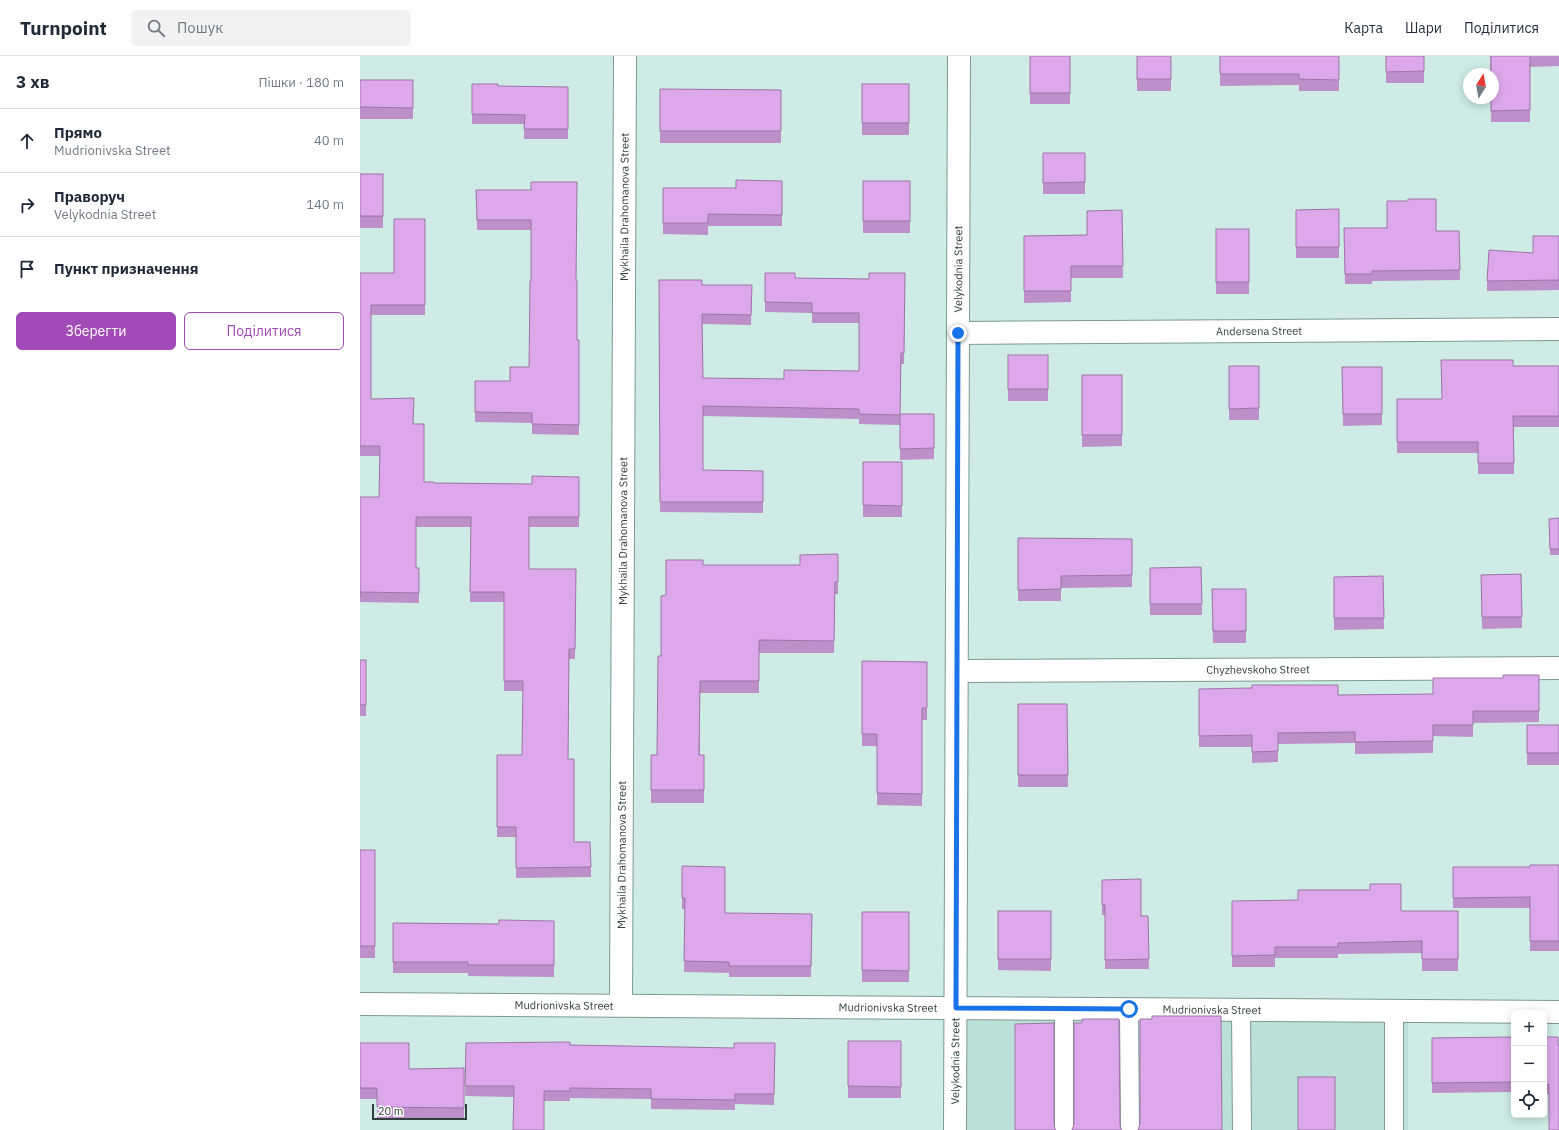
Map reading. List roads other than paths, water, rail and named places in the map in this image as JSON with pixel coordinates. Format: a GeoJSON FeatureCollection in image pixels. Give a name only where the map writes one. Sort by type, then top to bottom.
{"type":"FeatureCollection","features":[{"type":"Feature","properties":{"kind":"street","name":"Mykhaila Drahomanova Street"},"geometry":{"type":"LineString","coordinates":[[622,1005],[625,56]]}},
{"type":"Feature","properties":{"kind":"street","name":"Velykodnia Street"},"geometry":{"type":"LineString","coordinates":[[955,1130],[960,56]]}},
{"type":"Feature","properties":{"kind":"street","name":"Andersena Street"},"geometry":{"type":"LineString","coordinates":[[958,333],[1559,329]]}},
{"type":"Feature","properties":{"kind":"street","name":"Chyzhevskoho Street"},"geometry":{"type":"LineString","coordinates":[[957,671],[1559,668]]}},
{"type":"Feature","properties":{"kind":"street","name":"Mudrionivska Street"},"geometry":{"type":"LineString","coordinates":[[360,1004],[1559,1012]]}},
{"type":"Feature","properties":{"kind":"lane"},"geometry":{"type":"LineString","coordinates":[[1064,1009],[1064,1130]]}},
{"type":"Feature","properties":{"kind":"lane"},"geometry":{"type":"LineString","coordinates":[[1129,1009],[1130,1130]]}},
{"type":"Feature","properties":{"kind":"lane"},"geometry":{"type":"LineString","coordinates":[[1241,1010],[1242,1130]]}},
{"type":"Feature","properties":{"kind":"lane"},"geometry":{"type":"LineString","coordinates":[[1394,1011],[1394,1130]]}}]}
